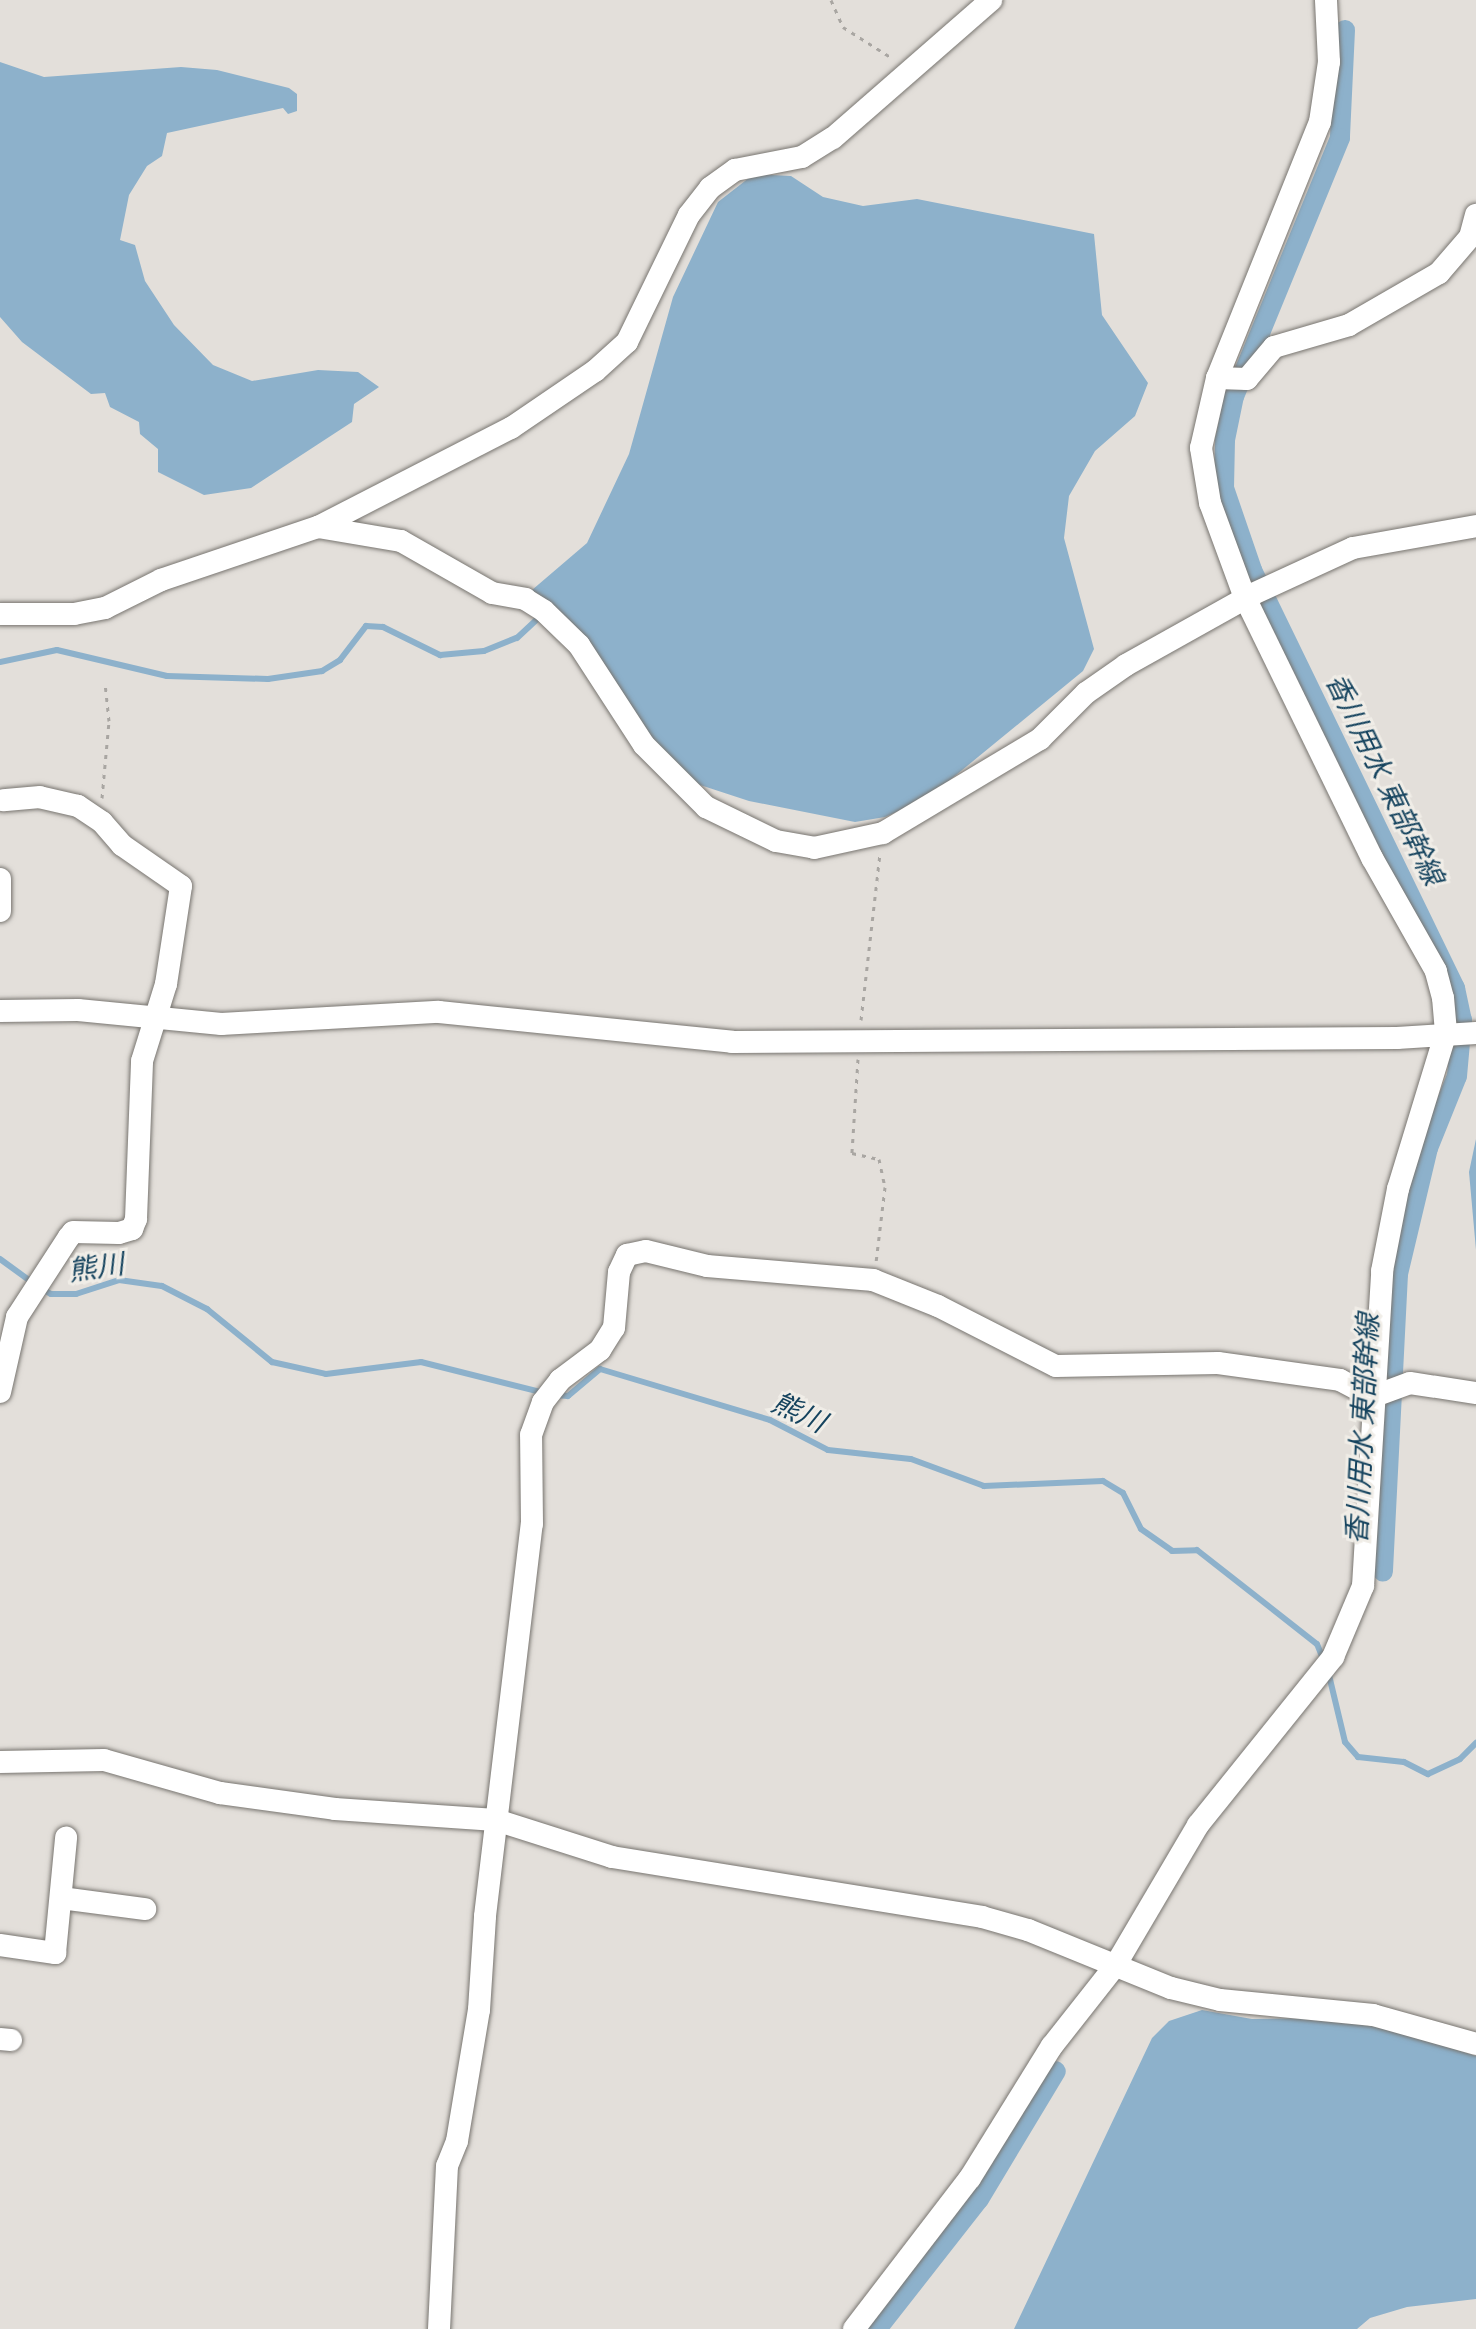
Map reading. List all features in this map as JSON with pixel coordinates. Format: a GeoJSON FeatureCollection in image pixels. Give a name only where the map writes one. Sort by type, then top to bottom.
{"type":"FeatureCollection","features":[{"type":"Feature","properties":{"kind":"street"},"geometry":{"type":"LineString","coordinates":[[0,614],[74,614],[105,608],[161,580],[318,527],[511,428],[595,371],[627,342],[689,215],[710,188],[735,170],[802,157],[833,138],[991,0]]}},
{"type":"Feature","properties":{"kind":"street"},"geometry":{"type":"LineString","coordinates":[[854,2329],[942,2218],[1052,2046],[1115,1966],[1198,1825],[1333,1657],[1353,1618],[1368,1562],[1372,1397],[1389,1226],[1446,1032],[1436,971],[1372,858],[1254,593],[1223,546],[1203,469],[1201,448],[1217,378],[1320,122],[1329,62],[1326,0]]}},
{"type":"Feature","properties":{"kind":"street"},"geometry":{"type":"LineString","coordinates":[[1217,378],[1247,379],[1274,347],[1349,325],[1439,273],[1470,237],[1476,215]]}},
{"type":"Feature","properties":{"kind":"street"},"geometry":{"type":"LineString","coordinates":[[318,527],[401,541],[492,593],[525,599],[544,611],[579,645],[644,745],[706,807],[776,841],[814,848],[883,833],[1040,739],[1092,689],[1254,593],[1353,548],[1476,526]]}},
{"type":"Feature","properties":{"kind":"street"},"geometry":{"type":"LineString","coordinates":[[0,1392],[17,1317],[73,1232],[132,1229],[142,1061],[156,1018],[176,934],[181,886],[122,845],[102,822],[78,806],[40,797],[3,800]]}},
{"type":"Feature","properties":{"kind":"street"},"geometry":{"type":"LineString","coordinates":[[0,879],[0,911]]}},
{"type":"Feature","properties":{"kind":"street"},"geometry":{"type":"LineString","coordinates":[[0,1011],[78,1010],[221,1024],[439,1012],[732,1042],[1397,1038],[1446,1032],[1476,1033]]}},
{"type":"Feature","properties":{"kind":"street"},"geometry":{"type":"LineString","coordinates":[[439,2329],[447,2166],[457,2141],[479,2010],[496,1820],[532,1524],[531,1435],[549,1394],[600,1350],[614,1328],[619,1272],[627,1255],[646,1251],[707,1266],[873,1280],[938,1306],[1056,1366],[1245,1366],[1340,1380],[1372,1397],[1410,1383],[1476,1393]]}},
{"type":"Feature","properties":{"kind":"street"},"geometry":{"type":"LineString","coordinates":[[0,1762],[104,1760],[234,1795],[335,1809],[496,1820],[612,1857],[982,1917],[1028,1930],[1115,1966],[1220,2000],[1373,2015],[1476,2044]]}},
{"type":"Feature","properties":{"kind":"street"},"geometry":{"type":"LineString","coordinates":[[0,1945],[55,1953],[66,1838]]}},
{"type":"Feature","properties":{"kind":"street"},"geometry":{"type":"LineString","coordinates":[[61,1898],[145,1909]]}},
{"type":"Feature","properties":{"kind":"path"},"geometry":{"type":"LineString","coordinates":[[831,0],[843,27],[864,45],[914,68]]}},
{"type":"Feature","properties":{"kind":"path"},"geometry":{"type":"LineString","coordinates":[[102,822],[109,721],[105,683]]}},
{"type":"Feature","properties":{"kind":"path"},"geometry":{"type":"LineString","coordinates":[[873,1280],[885,1187],[879,1159],[852,1153],[858,1043],[883,833]]}},
{"type":"Feature","properties":{"kind":"water"},"geometry":{"type":"Polygon","coordinates":[[[0,62],[44,77],[181,67],[217,70],[289,88],[297,94],[297,111],[288,114],[283,108],[167,133],[162,156],[147,166],[129,195],[120,240],[135,245],[145,281],[174,325],[213,365],[252,381],[318,370],[358,372],[379,387],[354,404],[352,422],[251,488],[204,495],[158,472],[158,449],[140,434],[139,422],[110,407],[105,393],[91,394],[22,342],[0,317],[0,62]]]}},
{"type":"Feature","properties":{"kind":"water"},"geometry":{"type":"Polygon","coordinates":[[[754,174],[791,176],[823,197],[863,206],[917,199],[1094,234],[1102,315],[1148,383],[1135,416],[1095,451],[1069,496],[1064,538],[1094,649],[1083,671],[928,798],[885,817],[855,822],[749,801],[691,782],[525,596],[587,543],[629,454],[673,297],[718,202],[754,174]]]}},
{"type":"Feature","properties":{"kind":"water"},"geometry":{"type":"Polygon","coordinates":[[[1476,1139],[1476,1250],[1469,1172],[1476,1139]]]}},
{"type":"Feature","properties":{"kind":"water"},"geometry":{"type":"Polygon","coordinates":[[[1202,2010],[1252,2019],[1318,2018],[1395,2030],[1476,2056],[1476,2299],[1407,2307],[1370,2318],[1357,2329],[1014,2329],[1152,2038],[1169,2021],[1202,2010]]]}},
{"type":"Feature","properties":{"kind":"waterway","name":"香川用水 東部幹線"},"geometry":{"type":"LineString","coordinates":[[1345,30],[1340,138],[1234,396],[1225,440],[1224,488],[1252,570],[1455,988],[1462,1020],[1457,1076],[1428,1148],[1398,1274],[1383,1572]]}},
{"type":"Feature","properties":{"kind":"waterway"},"geometry":{"type":"LineString","coordinates":[[0,662],[57,650],[167,676],[268,679],[322,671],[340,660],[366,626],[383,627],[440,655],[484,651],[517,638],[542,615]]}},
{"type":"Feature","properties":{"kind":"waterway","name":"熊川"},"geometry":{"type":"LineString","coordinates":[[0,1259],[33,1283]]}},
{"type":"Feature","properties":{"kind":"waterway","name":"熊川"},"geometry":{"type":"LineString","coordinates":[[42,1289],[51,1294],[76,1294],[119,1280],[162,1286],[207,1309],[272,1362],[326,1374],[421,1362],[544,1393]]}},
{"type":"Feature","properties":{"kind":"waterway","name":"熊川"},"geometry":{"type":"LineString","coordinates":[[555,1395],[568,1396],[600,1369],[770,1420],[828,1450],[911,1459],[984,1486],[1103,1481],[1123,1493],[1141,1529],[1172,1551],[1197,1550],[1317,1644],[1324,1661]]}},
{"type":"Feature","properties":{"kind":"waterway","name":"熊川"},"geometry":{"type":"LineString","coordinates":[[1328,1671],[1345,1742],[1358,1757],[1404,1762],[1428,1774],[1460,1759],[1476,1743]]}},
{"type":"Feature","properties":{"kind":"waterway","name":"香川用水 東部幹線"},"geometry":{"type":"LineString","coordinates":[[877,2329],[979,2199],[1056,2071]]}}]}
